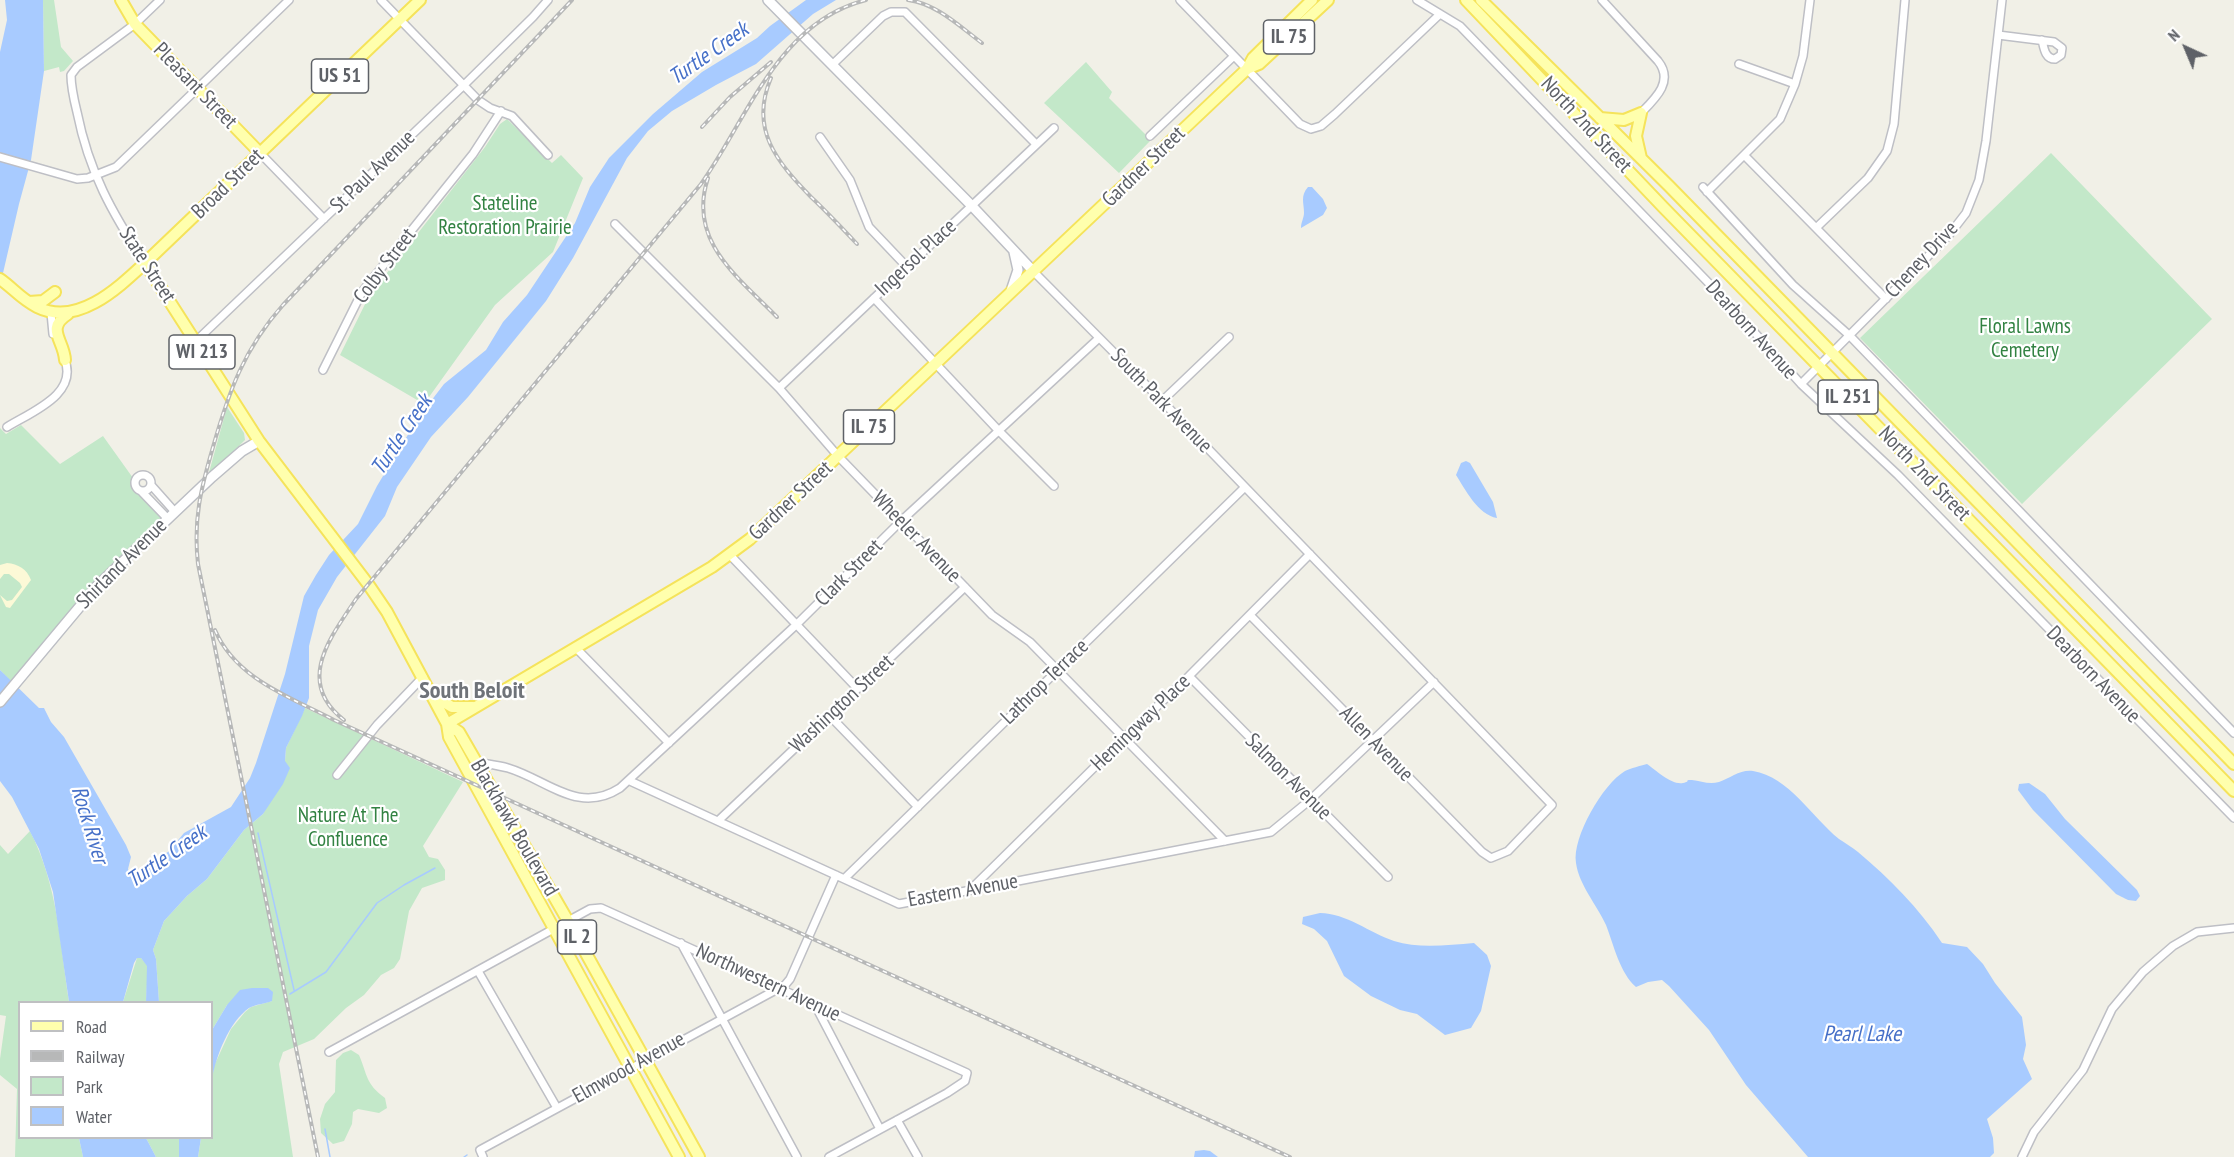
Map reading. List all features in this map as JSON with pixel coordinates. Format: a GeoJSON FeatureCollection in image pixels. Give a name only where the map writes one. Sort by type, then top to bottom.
{"type":"FeatureCollection","features":[{"type":"Feature","properties":{"kind":"main road","name":"Pleasant Street"},"geometry":{"type":"LineString","coordinates":[[121,0],[135,24],[260,153]]}},
{"type":"Feature","properties":{"kind":"main road","name":"Broad Street"},"geometry":{"type":"LineString","coordinates":[[2,286],[51,313],[70,313],[86,307],[116,288],[146,263],[420,0]]}},
{"type":"Feature","properties":{"kind":"main road","name":"Gardner Street"},"geometry":{"type":"LineString","coordinates":[[447,724],[730,555],[750,539],[1247,69],[1253,58],[1312,0]]}},
{"type":"Feature","properties":{"kind":"main road","name":"Gardner Street"},"geometry":{"type":"LineString","coordinates":[[1247,69],[1259,64],[1328,0]]}},
{"type":"Feature","properties":{"kind":"main road","name":"North 2nd Street"},"geometry":{"type":"LineString","coordinates":[[1466,0],[1663,207],[2234,791]]}},
{"type":"Feature","properties":{"kind":"main road","name":"North 2nd Street"},"geometry":{"type":"LineString","coordinates":[[1481,0],[1641,158],[2234,764]]}},
{"type":"Feature","properties":{"kind":"main road"},"geometry":{"type":"LineString","coordinates":[[1600,118],[1624,120],[1641,113]]}},
{"type":"Feature","properties":{"kind":"main road"},"geometry":{"type":"LineString","coordinates":[[1641,113],[1636,136],[1641,158]]}},
{"type":"Feature","properties":{"kind":"main road","name":"State Street"},"geometry":{"type":"LineString","coordinates":[[146,263],[259,441],[280,470]]}},
{"type":"Feature","properties":{"kind":"main road"},"geometry":{"type":"LineString","coordinates":[[28,302],[43,301],[55,291]]}},
{"type":"Feature","properties":{"kind":"main road"},"geometry":{"type":"LineString","coordinates":[[66,363],[64,349],[56,336],[56,330],[61,320],[70,313]]}},
{"type":"Feature","properties":{"kind":"main road","name":"Blackhawk Boulevard"},"geometry":{"type":"LineString","coordinates":[[280,470],[387,612],[433,695],[447,724],[449,737],[679,1157]]}},
{"type":"Feature","properties":{"kind":"main road"},"geometry":{"type":"LineString","coordinates":[[433,695],[452,707],[476,706]]}},
{"type":"Feature","properties":{"kind":"main road","name":"Blackhawk Boulevard"},"geometry":{"type":"LineString","coordinates":[[447,724],[459,732],[568,921],[699,1157]]}},
{"type":"Feature","properties":{"kind":"street"},"geometry":{"type":"LineString","coordinates":[[135,24],[160,0]]}},
{"type":"Feature","properties":{"kind":"street"},"geometry":{"type":"LineString","coordinates":[[0,157],[81,179],[119,165],[289,0]]}},
{"type":"Feature","properties":{"kind":"street"},"geometry":{"type":"LineString","coordinates":[[381,0],[478,100],[515,119],[548,155]]}},
{"type":"Feature","properties":{"kind":"street","name":"St Paul Avenue"},"geometry":{"type":"LineString","coordinates":[[196,341],[464,85],[548,0]]}},
{"type":"Feature","properties":{"kind":"street","name":"South Park Avenue"},"geometry":{"type":"LineString","coordinates":[[768,0],[1162,401],[1552,805],[1508,850]]}},
{"type":"Feature","properties":{"kind":"street"},"geometry":{"type":"LineString","coordinates":[[1180,0],[1302,126],[1311,129],[1321,126],[1335,114],[1440,14]]}},
{"type":"Feature","properties":{"kind":"street","name":"Dearborn Avenue"},"geometry":{"type":"LineString","coordinates":[[1417,0],[1460,26],[1728,303],[1801,384],[1898,476],[2234,818]]}},
{"type":"Feature","properties":{"kind":"street"},"geometry":{"type":"LineString","coordinates":[[1602,0],[1658,61],[1665,73],[1660,92],[1641,113]]}},
{"type":"Feature","properties":{"kind":"street"},"geometry":{"type":"LineString","coordinates":[[1809,0],[1803,57],[1795,84],[1780,119],[1745,156],[1705,189],[1793,285],[1850,336],[2234,733]]}},
{"type":"Feature","properties":{"kind":"street"},"geometry":{"type":"LineString","coordinates":[[1816,228],[1869,178],[1887,151],[1894,124],[1905,0]]}},
{"type":"Feature","properties":{"kind":"street","name":"Cheney Drive"},"geometry":{"type":"LineString","coordinates":[[1801,384],[1949,235],[1966,213],[1979,180],[1986,141],[2002,0]]}},
{"type":"Feature","properties":{"kind":"street"},"geometry":{"type":"LineString","coordinates":[[832,65],[883,16],[896,11],[910,15],[1036,144]]}},
{"type":"Feature","properties":{"kind":"street","name":"State Street"},"geometry":{"type":"LineString","coordinates":[[135,24],[77,67],[71,75],[81,134],[95,175],[109,204],[146,263]]}},
{"type":"Feature","properties":{"kind":"street"},"geometry":{"type":"LineString","coordinates":[[1998,35],[2042,40]]}},
{"type":"Feature","properties":{"kind":"street"},"geometry":{"type":"LineString","coordinates":[[1150,136],[1234,56]]}},
{"type":"Feature","properties":{"kind":"street"},"geometry":{"type":"LineString","coordinates":[[1739,64],[1795,84]]}},
{"type":"Feature","properties":{"kind":"street","name":"Colby Street"},"geometry":{"type":"LineString","coordinates":[[323,370],[358,297],[473,154],[501,111]]}},
{"type":"Feature","properties":{"kind":"street","name":"Ingersol Place"},"geometry":{"type":"LineString","coordinates":[[779,388],[1054,128]]}},
{"type":"Feature","properties":{"kind":"street"},"geometry":{"type":"LineString","coordinates":[[820,137],[850,180],[869,227],[907,267]]}},
{"type":"Feature","properties":{"kind":"street","name":"Pleasant Street"},"geometry":{"type":"LineString","coordinates":[[260,153],[324,219]]}},
{"type":"Feature","properties":{"kind":"street"},"geometry":{"type":"LineString","coordinates":[[1745,156],[1886,299]]}},
{"type":"Feature","properties":{"kind":"street","name":"Wheeler Avenue"},"geometry":{"type":"LineString","coordinates":[[615,224],[779,388],[838,456],[992,615],[1030,642],[1058,669],[1225,841]]}},
{"type":"Feature","properties":{"kind":"street"},"geometry":{"type":"LineString","coordinates":[[1010,294],[1018,270],[1013,250]]}},
{"type":"Feature","properties":{"kind":"street"},"geometry":{"type":"LineString","coordinates":[[874,298],[1054,486]]}},
{"type":"Feature","properties":{"kind":"street"},"geometry":{"type":"LineString","coordinates":[[7,427],[49,402],[63,386],[66,363],[53,331],[51,313]]}},
{"type":"Feature","properties":{"kind":"street"},"geometry":{"type":"LineString","coordinates":[[1162,401],[1229,337]]}},
{"type":"Feature","properties":{"kind":"street","name":"Clark Street"},"geometry":{"type":"LineString","coordinates":[[476,762],[510,768],[575,797],[594,800],[611,794],[630,781],[998,430],[1099,338]]}},
{"type":"Feature","properties":{"kind":"street","name":"Shirland Avenue"},"geometry":{"type":"LineString","coordinates":[[0,702],[91,592],[242,451],[259,441]]}},
{"type":"Feature","properties":{"kind":"street"},"geometry":{"type":"LineString","coordinates":[[147,476],[172,516],[135,487],[134,482],[137,477],[147,476]]}},
{"type":"Feature","properties":{"kind":"street"},"geometry":{"type":"LineString","coordinates":[[142,492],[151,485]]}},
{"type":"Feature","properties":{"kind":"street","name":"Lathrop Terrace"},"geometry":{"type":"LineString","coordinates":[[845,878],[1245,487]]}},
{"type":"Feature","properties":{"kind":"street","name":"Hemingway Place"},"geometry":{"type":"LineString","coordinates":[[970,890],[1310,554]]}},
{"type":"Feature","properties":{"kind":"street"},"geometry":{"type":"LineString","coordinates":[[730,555],[857,688]]}},
{"type":"Feature","properties":{"kind":"street","name":"Washington Street"},"geometry":{"type":"LineString","coordinates":[[718,821],[965,587]]}},
{"type":"Feature","properties":{"kind":"street","name":"Allen Avenue"},"geometry":{"type":"LineString","coordinates":[[1250,615],[1482,852],[1491,858],[1508,850]]}},
{"type":"Feature","properties":{"kind":"street"},"geometry":{"type":"LineString","coordinates":[[576,648],[669,743]]}},
{"type":"Feature","properties":{"kind":"street","name":"Salmon Avenue"},"geometry":{"type":"LineString","coordinates":[[1189,676],[1388,877]]}},
{"type":"Feature","properties":{"kind":"street"},"geometry":{"type":"LineString","coordinates":[[337,775],[377,725],[423,677]]}},
{"type":"Feature","properties":{"kind":"street"},"geometry":{"type":"LineString","coordinates":[[1310,800],[1434,682]]}},
{"type":"Feature","properties":{"kind":"street"},"geometry":{"type":"LineString","coordinates":[[829,715],[918,807]]}},
{"type":"Feature","properties":{"kind":"street","name":"Eastern Avenue"},"geometry":{"type":"LineString","coordinates":[[630,781],[899,904],[1271,832],[1310,800]]}},
{"type":"Feature","properties":{"kind":"street"},"geometry":{"type":"LineString","coordinates":[[780,988],[790,979],[836,875]]}},
{"type":"Feature","properties":{"kind":"street","name":"Northwestern Avenue"},"geometry":{"type":"LineString","coordinates":[[329,1052],[590,909],[601,908],[965,1072],[967,1075],[964,1083],[897,1120]]}},
{"type":"Feature","properties":{"kind":"street"},"geometry":{"type":"LineString","coordinates":[[2022,1157],[2034,1132],[2086,1065],[2112,1008],[2143,972],[2173,946],[2197,932],[2234,928]]}},
{"type":"Feature","properties":{"kind":"street"},"geometry":{"type":"LineString","coordinates":[[681,943],[797,1157]]}},
{"type":"Feature","properties":{"kind":"street"},"geometry":{"type":"LineString","coordinates":[[478,971],[557,1108]]}},
{"type":"Feature","properties":{"kind":"street","name":"Elmwood Avenue"},"geometry":{"type":"LineString","coordinates":[[482,1154],[557,1108],[722,1017],[780,988]]}},
{"type":"Feature","properties":{"kind":"street"},"geometry":{"type":"LineString","coordinates":[[815,1005],[880,1129]]}},
{"type":"Feature","properties":{"kind":"street"},"geometry":{"type":"LineString","coordinates":[[829,1157],[897,1120],[918,1157]]}},
{"type":"Feature","properties":{"kind":"green space"},"geometry":{"type":"Polygon","coordinates":[[[43,0],[54,0],[61,47],[73,61],[64,71],[60,72],[59,67],[44,71],[43,0]]]}},
{"type":"Feature","properties":{"kind":"green space"},"geometry":{"type":"Polygon","coordinates":[[[1086,62],[1112,92],[1109,98],[1151,140],[1119,173],[1044,103],[1086,62]]]}},
{"type":"Feature","properties":{"kind":"green space","name":"Stateline Restoration Prairie"},"geometry":{"type":"Polygon","coordinates":[[[507,119],[552,163],[561,155],[583,178],[553,252],[495,305],[424,404],[340,355],[369,296],[485,147],[500,124],[507,119]]]}},
{"type":"Feature","properties":{"kind":"green space","name":"Floral Lawns Cemetery"},"geometry":{"type":"Polygon","coordinates":[[[2051,153],[2212,319],[2022,504],[1860,338],[2051,153]]]}},
{"type":"Feature","properties":{"kind":"green space"},"geometry":{"type":"Polygon","coordinates":[[[227,407],[244,433],[245,440],[208,476],[227,407]]]}},
{"type":"Feature","properties":{"kind":"green space"},"geometry":{"type":"Polygon","coordinates":[[[21,425],[60,464],[103,436],[133,478],[131,484],[133,490],[142,496],[161,518],[84,595],[12,683],[0,670],[0,428],[6,434],[21,425]]]}},
{"type":"Feature","properties":{"kind":"green space","name":"Nature At The Confluence"},"geometry":{"type":"Polygon","coordinates":[[[305,708],[463,782],[423,846],[429,857],[438,859],[445,870],[445,880],[422,888],[409,911],[400,959],[394,968],[381,975],[364,995],[346,1008],[314,1039],[283,1052],[279,1064],[293,1157],[198,1157],[201,1139],[213,1139],[214,1066],[231,1029],[251,1007],[272,1001],[227,1005],[213,1028],[213,1001],[159,1001],[156,959],[153,950],[164,921],[187,896],[207,879],[244,830],[263,814],[285,761],[286,748],[305,708]]]}},
{"type":"Feature","properties":{"kind":"green space"},"geometry":{"type":"Polygon","coordinates":[[[30,831],[47,873],[57,915],[69,1001],[18,1001],[18,1139],[79,1139],[83,1157],[15,1157],[17,1089],[0,1075],[6,1016],[0,1015],[0,845],[8,854],[30,831]]]}},
{"type":"Feature","properties":{"kind":"green space"},"geometry":{"type":"Polygon","coordinates":[[[137,958],[141,958],[148,966],[146,1001],[123,1001],[137,958]]]}},
{"type":"Feature","properties":{"kind":"green space"},"geometry":{"type":"Polygon","coordinates":[[[351,1050],[359,1055],[368,1079],[385,1098],[387,1108],[379,1113],[358,1109],[353,1112],[352,1124],[344,1141],[333,1144],[321,1133],[320,1119],[325,1104],[335,1092],[336,1060],[343,1053],[351,1050]]]}},
{"type":"Feature","properties":{"kind":"green space"},"geometry":{"type":"Polygon","coordinates":[[[147,1139],[179,1139],[179,1157],[156,1157],[147,1139]]]}},
{"type":"Feature","properties":{"kind":"sand"},"geometry":{"type":"Polygon","coordinates":[[[7,563],[22,568],[31,580],[10,608],[6,607],[0,595],[7,601],[12,600],[22,587],[9,574],[4,574],[0,579],[0,565],[7,563]]]}},
{"type":"Feature","properties":{"kind":"water"},"geometry":{"type":"Polygon","coordinates":[[[5,0],[43,0],[44,71],[31,160],[0,286],[0,52],[7,20],[5,0]]]}},
{"type":"Feature","properties":{"kind":"water"},"geometry":{"type":"Polygon","coordinates":[[[806,0],[836,0],[813,14],[756,64],[672,111],[648,131],[627,158],[573,258],[546,301],[468,397],[431,437],[397,487],[385,516],[337,577],[318,610],[309,646],[309,698],[286,748],[285,761],[290,768],[283,784],[263,814],[244,830],[207,879],[187,896],[164,921],[153,950],[156,959],[159,1001],[146,1001],[147,966],[141,958],[137,958],[123,1001],[69,1001],[53,892],[39,849],[12,797],[0,781],[0,670],[39,708],[44,708],[51,722],[64,737],[126,845],[131,857],[128,869],[133,880],[136,880],[148,867],[169,851],[184,833],[231,807],[250,778],[256,763],[285,674],[304,596],[329,555],[358,524],[377,486],[418,418],[444,384],[486,350],[503,322],[527,295],[575,223],[590,187],[609,158],[653,114],[702,72],[757,38],[806,0]]]}},
{"type":"Feature","properties":{"kind":"water"},"geometry":{"type":"Polygon","coordinates":[[[1308,187],[1312,187],[1323,199],[1327,208],[1323,215],[1301,228],[1304,215],[1303,197],[1308,187]]]}},
{"type":"Feature","properties":{"kind":"water"},"geometry":{"type":"Polygon","coordinates":[[[1466,461],[1470,463],[1493,502],[1497,518],[1478,507],[1456,475],[1461,463],[1466,461]]]}},
{"type":"Feature","properties":{"kind":"water","name":"Pearl Lake"},"geometry":{"type":"Polygon","coordinates":[[[1647,764],[1664,777],[1678,783],[1692,780],[1715,783],[1749,771],[1778,781],[1839,839],[1858,852],[1892,883],[1923,917],[1942,943],[1967,947],[1983,964],[2022,1017],[2026,1045],[2023,1059],[2032,1079],[1987,1119],[1993,1138],[1994,1153],[1990,1157],[1808,1157],[1746,1085],[1709,1030],[1669,986],[1662,980],[1636,987],[1630,981],[1618,959],[1606,925],[1584,887],[1576,863],[1576,852],[1584,826],[1608,787],[1625,771],[1647,764]]]}},
{"type":"Feature","properties":{"kind":"water"},"geometry":{"type":"Polygon","coordinates":[[[2029,783],[2045,794],[2065,819],[2137,890],[2140,896],[2136,901],[2116,894],[2033,810],[2018,790],[2019,784],[2029,783]]]}},
{"type":"Feature","properties":{"kind":"water"},"geometry":{"type":"Polygon","coordinates":[[[1320,913],[1339,916],[1385,938],[1413,945],[1474,943],[1487,955],[1491,966],[1481,1011],[1471,1028],[1445,1035],[1417,1014],[1400,1010],[1371,996],[1344,976],[1327,941],[1314,929],[1302,924],[1303,917],[1320,913]]]}},
{"type":"Feature","properties":{"kind":"water"},"geometry":{"type":"Polygon","coordinates":[[[268,988],[273,992],[272,1001],[249,1008],[235,1022],[220,1050],[213,1075],[213,1028],[227,1005],[240,990],[268,988]]]}},
{"type":"Feature","properties":{"kind":"water"},"geometry":{"type":"Polygon","coordinates":[[[79,1139],[147,1139],[156,1157],[83,1157],[79,1139]]]}},
{"type":"Feature","properties":{"kind":"water"},"geometry":{"type":"Polygon","coordinates":[[[179,1139],[201,1139],[198,1157],[179,1157],[179,1139]]]}},
{"type":"Feature","properties":{"kind":"water"},"geometry":{"type":"Polygon","coordinates":[[[1204,1150],[1218,1157],[1194,1157],[1195,1151],[1204,1150]]]}},
{"type":"Feature","properties":{"kind":"waterway"},"geometry":{"type":"LineString","coordinates":[[258,833],[294,990]]}},
{"type":"Feature","properties":{"kind":"waterway"},"geometry":{"type":"LineString","coordinates":[[290,994],[326,972],[377,903],[435,868]]}},
{"type":"Feature","properties":{"kind":"waterway"},"geometry":{"type":"LineString","coordinates":[[325,1129],[330,1157]]}},
{"type":"Feature","properties":{"kind":"railway"},"geometry":{"type":"LineString","coordinates":[[318,1157],[198,564],[197,518],[202,490],[232,389],[248,354],[269,321],[572,0]]}},
{"type":"Feature","properties":{"kind":"railway"},"geometry":{"type":"LineString","coordinates":[[344,720],[329,705],[322,691],[319,675],[328,644],[356,599],[701,184],[768,76],[788,50],[810,29],[836,12],[866,0]]}},
{"type":"Feature","properties":{"kind":"railway"},"geometry":{"type":"LineString","coordinates":[[908,0],[919,2],[938,11],[982,43]]}},
{"type":"Feature","properties":{"kind":"railway"},"geometry":{"type":"LineString","coordinates":[[702,127],[730,97],[771,62]]}},
{"type":"Feature","properties":{"kind":"railway"},"geometry":{"type":"LineString","coordinates":[[771,78],[765,96],[763,113],[770,144],[787,171],[857,244]]}},
{"type":"Feature","properties":{"kind":"railway"},"geometry":{"type":"LineString","coordinates":[[708,178],[703,200],[704,221],[710,239],[732,272],[777,317]]}},
{"type":"Feature","properties":{"kind":"railway"},"geometry":{"type":"LineString","coordinates":[[215,630],[224,647],[250,674],[266,685],[334,720],[1290,1157]]}},
{"type":"Feature","properties":{"kind":"district","name":"South Beloit"},"geometry":{"type":"Point","coordinates":[472,691]}},
{"type":"Feature","properties":{"kind":"water label","name":"Turtle Creek"},"geometry":{"type":"Point","coordinates":[709,54]}},
{"type":"Feature","properties":{"kind":"water label","name":"Turtle Creek"},"geometry":{"type":"Point","coordinates":[402,435]}},
{"type":"Feature","properties":{"kind":"water label","name":"Rock River"},"geometry":{"type":"Point","coordinates":[89,825]}},
{"type":"Feature","properties":{"kind":"water label","name":"Turtle Creek"},"geometry":{"type":"Point","coordinates":[167,857]}}]}
